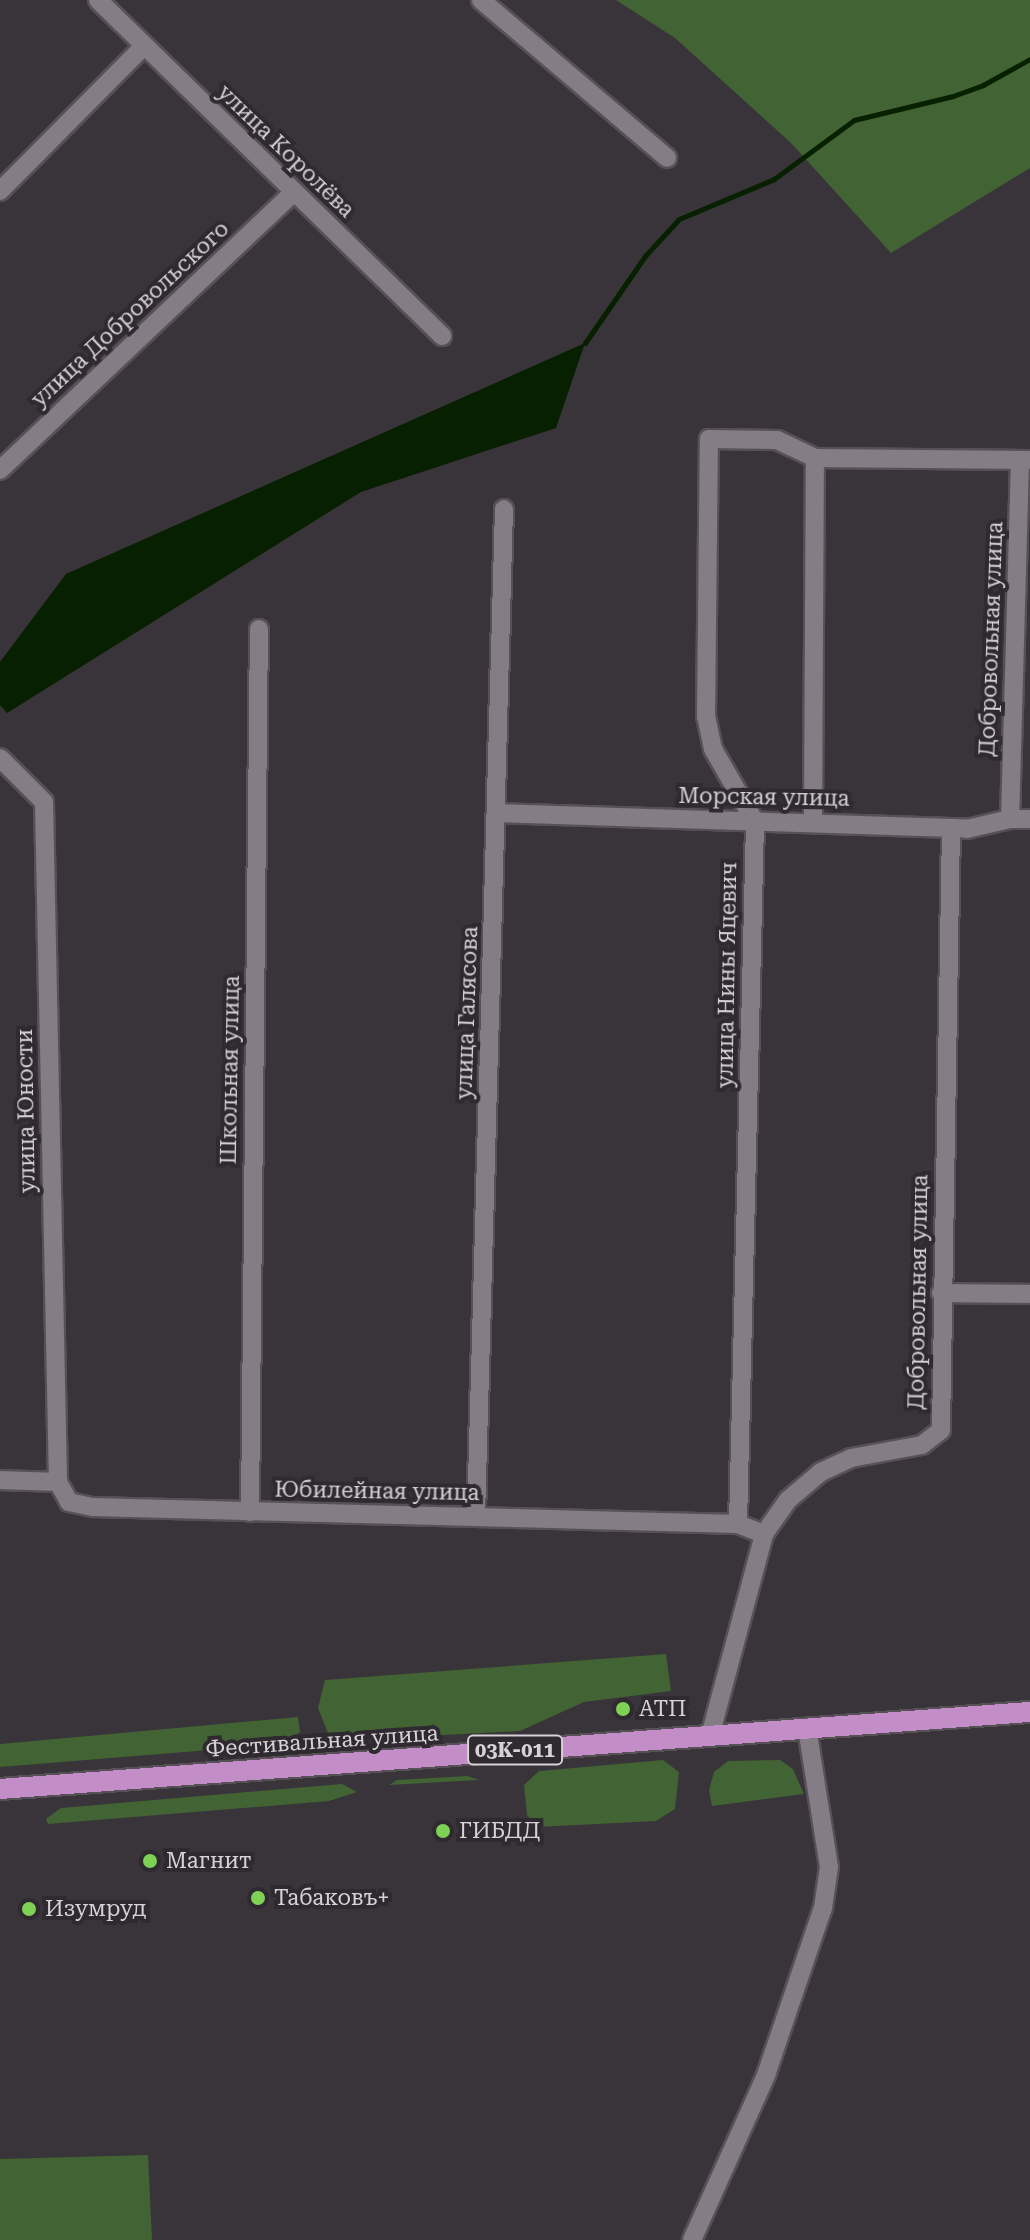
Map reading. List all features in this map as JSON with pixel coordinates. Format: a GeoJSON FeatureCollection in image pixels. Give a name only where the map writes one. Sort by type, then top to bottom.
{"type":"FeatureCollection","features":[{"type":"Feature","properties":{"kind":"main road","name":"Фестивальная улица"},"geometry":{"type":"LineString","coordinates":[[0,1789],[1030,1712]]}},
{"type":"Feature","properties":{"kind":"street","name":"улица Королёва"},"geometry":{"type":"LineString","coordinates":[[98,0],[442,336]]}},
{"type":"Feature","properties":{"kind":"street"},"geometry":{"type":"LineString","coordinates":[[481,0],[667,158]]}},
{"type":"Feature","properties":{"kind":"street"},"geometry":{"type":"LineString","coordinates":[[0,191],[144,46]]}},
{"type":"Feature","properties":{"kind":"street","name":"улица Добровольского"},"geometry":{"type":"LineString","coordinates":[[0,470],[293,193]]}},
{"type":"Feature","properties":{"kind":"street"},"geometry":{"type":"LineString","coordinates":[[755,822],[713,749],[706,717],[709,439],[777,440],[815,458],[1025,460]]}},
{"type":"Feature","properties":{"kind":"street"},"geometry":{"type":"LineString","coordinates":[[813,821],[815,458]]}},
{"type":"Feature","properties":{"kind":"street","name":"Добровольная улица"},"geometry":{"type":"LineString","coordinates":[[1010,819],[1025,460]]}},
{"type":"Feature","properties":{"kind":"street","name":"улица Галясова"},"geometry":{"type":"LineString","coordinates":[[476,1517],[504,509]]}},
{"type":"Feature","properties":{"kind":"street","name":"Школьная улица"},"geometry":{"type":"LineString","coordinates":[[250,1512],[259,629]]}},
{"type":"Feature","properties":{"kind":"street","name":"улица Юности"},"geometry":{"type":"LineString","coordinates":[[0,758],[44,802],[58,1482]]}},
{"type":"Feature","properties":{"kind":"street","name":"Морская улица"},"geometry":{"type":"LineString","coordinates":[[496,813],[755,822],[813,821],[967,829],[1010,819],[1030,819]]}},
{"type":"Feature","properties":{"kind":"street","name":"улица Нины Яцевич"},"geometry":{"type":"LineString","coordinates":[[738,1524],[755,822]]}},
{"type":"Feature","properties":{"kind":"street","name":"Добровольная улица"},"geometry":{"type":"LineString","coordinates":[[710,1736],[764,1534],[788,1500],[821,1472],[851,1458],[922,1445],[941,1430],[951,828]]}},
{"type":"Feature","properties":{"kind":"street"},"geometry":{"type":"LineString","coordinates":[[941,1293],[1030,1294]]}},
{"type":"Feature","properties":{"kind":"street"},"geometry":{"type":"LineString","coordinates":[[0,1480],[58,1482]]}},
{"type":"Feature","properties":{"kind":"street","name":"Юбилейная улица"},"geometry":{"type":"LineString","coordinates":[[58,1482],[69,1502],[93,1507],[738,1524],[764,1534]]}},
{"type":"Feature","properties":{"kind":"street"},"geometry":{"type":"LineString","coordinates":[[692,2240],[766,2075],[823,1908],[829,1867],[807,1728]]}},
{"type":"Feature","properties":{"kind":"shaded area"},"geometry":{"type":"Polygon","coordinates":[[[616,0],[1030,0],[1030,168],[891,253],[791,143],[675,38],[616,0]]]}},
{"type":"Feature","properties":{"kind":"shaded area"},"geometry":{"type":"Polygon","coordinates":[[[585,343],[556,428],[361,492],[7,713],[0,705],[0,662],[66,574],[585,343]]]}},
{"type":"Feature","properties":{"kind":"shaded area"},"geometry":{"type":"Polygon","coordinates":[[[666,1654],[671,1691],[584,1702],[520,1731],[331,1741],[318,1708],[325,1680],[666,1654]]]}},
{"type":"Feature","properties":{"kind":"shaded area"},"geometry":{"type":"Polygon","coordinates":[[[298,1717],[300,1732],[285,1744],[0,1767],[0,1744],[298,1717]]]}},
{"type":"Feature","properties":{"kind":"shaded area"},"geometry":{"type":"Polygon","coordinates":[[[663,1760],[679,1772],[675,1809],[656,1821],[537,1827],[527,1815],[524,1785],[539,1771],[663,1760]]]}},
{"type":"Feature","properties":{"kind":"shaded area"},"geometry":{"type":"Polygon","coordinates":[[[780,1760],[793,1769],[804,1794],[712,1806],[709,1790],[714,1772],[728,1761],[780,1760]]]}},
{"type":"Feature","properties":{"kind":"shaded area"},"geometry":{"type":"Polygon","coordinates":[[[467,1776],[479,1780],[389,1785],[397,1780],[467,1776]]]}},
{"type":"Feature","properties":{"kind":"shaded area"},"geometry":{"type":"Polygon","coordinates":[[[342,1784],[357,1792],[329,1801],[48,1824],[46,1819],[61,1808],[342,1784]]]}},
{"type":"Feature","properties":{"kind":"shaded area"},"geometry":{"type":"Polygon","coordinates":[[[148,2155],[152,2240],[0,2240],[0,2159],[148,2155]]]}},
{"type":"Feature","properties":{"kind":"waterway"},"geometry":{"type":"LineString","coordinates":[[585,343],[645,256],[679,219],[774,179],[854,120],[953,96],[983,85],[1030,59]]}},
{"type":"Feature","properties":{"kind":"place","name":"АТП"},"geometry":{"type":"Point","coordinates":[623,1709]}},
{"type":"Feature","properties":{"kind":"place","name":"ГИБДД"},"geometry":{"type":"Point","coordinates":[443,1831]}},
{"type":"Feature","properties":{"kind":"place","name":"Магнит"},"geometry":{"type":"Point","coordinates":[150,1861]}},
{"type":"Feature","properties":{"kind":"place","name":"Табаковъ+"},"geometry":{"type":"Point","coordinates":[258,1898]}},
{"type":"Feature","properties":{"kind":"place","name":"Изумруд"},"geometry":{"type":"Point","coordinates":[29,1909]}}]}
